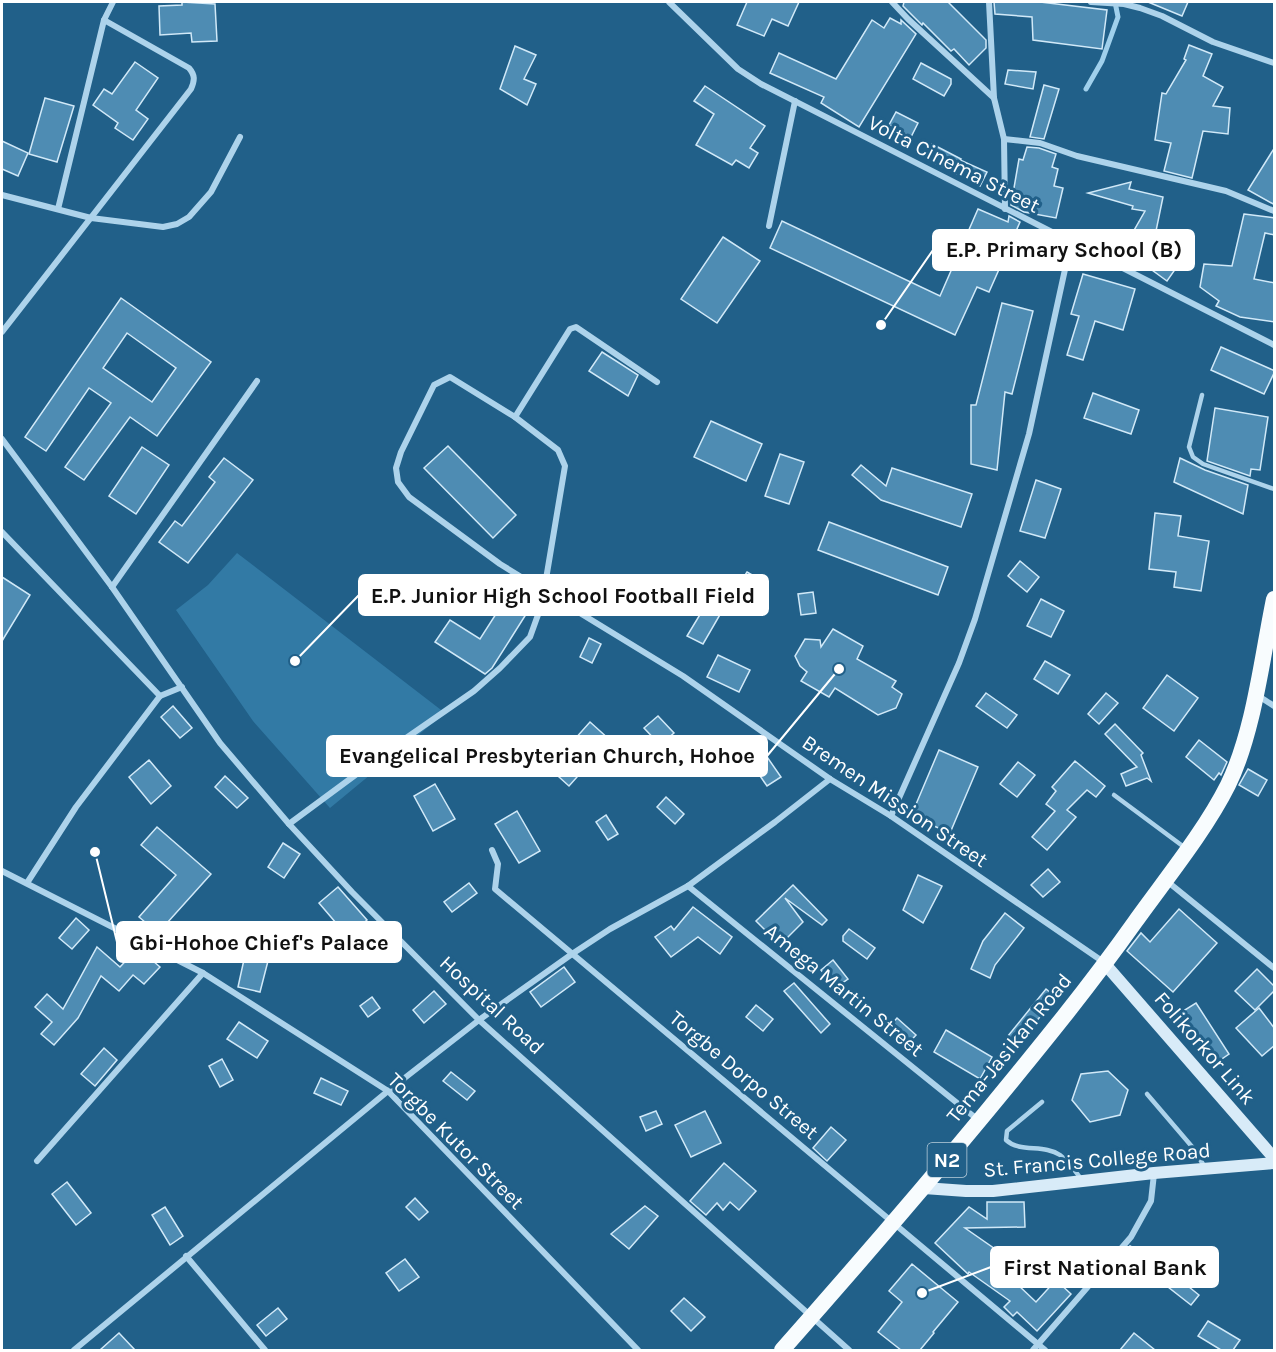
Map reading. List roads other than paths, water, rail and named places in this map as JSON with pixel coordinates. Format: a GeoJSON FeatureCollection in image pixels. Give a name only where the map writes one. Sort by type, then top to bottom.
{"type":"FeatureCollection","features":[{"type":"Feature","properties":{"kind":"highway","name":"N2"},"geometry":{"type":"LineString","coordinates":[[1105,964],[1212,813],[1228,785],[1240,755],[1275,599]]}},
{"type":"Feature","properties":{"kind":"highway","name":"Tema-Jasikan Road"},"geometry":{"type":"LineString","coordinates":[[782,1350],[924,1188],[1105,964]]}},
{"type":"Feature","properties":{"kind":"main road","name":"Folikorkor Link"},"geometry":{"type":"LineString","coordinates":[[1105,964],[1275,1160]]}},
{"type":"Feature","properties":{"kind":"main road","name":"St. Francis College Road"},"geometry":{"type":"LineString","coordinates":[[924,1188],[993,1191],[1275,1160]]}},
{"type":"Feature","properties":{"kind":"street"},"geometry":{"type":"LineString","coordinates":[[58,209],[104,20],[113,2]]}},
{"type":"Feature","properties":{"kind":"street","name":"Volta Cinema Street"},"geometry":{"type":"LineString","coordinates":[[669,2],[738,69],[761,84],[1275,345]]}},
{"type":"Feature","properties":{"kind":"street"},"geometry":{"type":"LineString","coordinates":[[892,2],[994,98]]}},
{"type":"Feature","properties":{"kind":"street"},"geometry":{"type":"LineString","coordinates":[[989,2],[994,98],[1004,139],[1005,209]]}},
{"type":"Feature","properties":{"kind":"street"},"geometry":{"type":"LineString","coordinates":[[1091,2],[1124,4],[1140,8],[1162,16],[1213,42],[1275,63]]}},
{"type":"Feature","properties":{"kind":"street"},"geometry":{"type":"LineString","coordinates":[[2,332],[191,89],[194,82],[194,74],[189,68],[104,20]]}},
{"type":"Feature","properties":{"kind":"street"},"geometry":{"type":"LineString","coordinates":[[769,226],[795,101]]}},
{"type":"Feature","properties":{"kind":"street"},"geometry":{"type":"LineString","coordinates":[[2,195],[91,218],[163,227],[177,224],[189,217],[211,192],[240,137]]}},
{"type":"Feature","properties":{"kind":"street"},"geometry":{"type":"LineString","coordinates":[[1004,139],[1040,142],[1077,156],[1226,191],[1275,211]]}},
{"type":"Feature","properties":{"kind":"street"},"geometry":{"type":"LineString","coordinates":[[891,816],[959,663],[975,619],[1029,434],[1071,242]]}},
{"type":"Feature","properties":{"kind":"street"},"geometry":{"type":"LineString","coordinates":[[514,417],[570,329],[576,327],[657,382]]}},
{"type":"Feature","properties":{"kind":"street","name":"Bremen Mission Street"},"geometry":{"type":"LineString","coordinates":[[289,824],[387,751],[474,691],[530,637],[544,591],[565,466],[558,450],[514,417],[450,377],[434,385],[396,468],[398,482],[409,497],[500,564],[544,591],[683,676],[830,779],[891,816],[1105,964]]}},
{"type":"Feature","properties":{"kind":"street"},"geometry":{"type":"LineString","coordinates":[[112,587],[257,381]]}},
{"type":"Feature","properties":{"kind":"street","name":"Hospital Road"},"geometry":{"type":"LineString","coordinates":[[2,439],[112,587],[220,743],[289,824],[352,892],[479,1020],[849,1350]]}},
{"type":"Feature","properties":{"kind":"street"},"geometry":{"type":"LineString","coordinates":[[2,532],[160,696]]}},
{"type":"Feature","properties":{"kind":"street"},"geometry":{"type":"LineString","coordinates":[[27,883],[76,807],[160,696],[182,687]]}},
{"type":"Feature","properties":{"kind":"street"},"geometry":{"type":"LineString","coordinates":[[1255,694],[1275,706]]}},
{"type":"Feature","properties":{"kind":"street"},"geometry":{"type":"LineString","coordinates":[[74,1350],[388,1091],[479,1020],[610,929],[688,886],[830,779]]}},
{"type":"Feature","properties":{"kind":"street","name":"Torgbe Dorpo Street"},"geometry":{"type":"LineString","coordinates":[[492,850],[498,864],[495,890],[894,1222],[1035,1348],[1045,1350]]}},
{"type":"Feature","properties":{"kind":"street","name":"Torgbe Kutor Street"},"geometry":{"type":"LineString","coordinates":[[2,871],[203,974],[388,1091],[638,1350]]}},
{"type":"Feature","properties":{"kind":"street"},"geometry":{"type":"LineString","coordinates":[[1165,879],[1275,968]]}},
{"type":"Feature","properties":{"kind":"street","name":"Amega Martin Street"},"geometry":{"type":"LineString","coordinates":[[688,886],[979,1120]]}},
{"type":"Feature","properties":{"kind":"street"},"geometry":{"type":"LineString","coordinates":[[37,1161],[203,974]]}},
{"type":"Feature","properties":{"kind":"street"},"geometry":{"type":"LineString","coordinates":[[1035,1348],[1131,1237],[1151,1201],[1154,1173]]}},
{"type":"Feature","properties":{"kind":"street"},"geometry":{"type":"LineString","coordinates":[[186,1256],[265,1350]]}},
{"type":"Feature","properties":{"kind":"lane"},"geometry":{"type":"LineString","coordinates":[[1202,394],[1189,447],[1193,457],[1203,464],[1275,489]]}},
{"type":"Feature","properties":{"kind":"lane"},"geometry":{"type":"LineString","coordinates":[[1114,795],[1187,849]]}},
{"type":"Feature","properties":{"kind":"lane"},"geometry":{"type":"LineString","coordinates":[[1147,1094],[1194,1149],[1205,1169]]}},
{"type":"Feature","properties":{"kind":"lane"},"geometry":{"type":"LineString","coordinates":[[1042,1102],[1007,1131],[1006,1140],[1012,1145],[1049,1150],[1061,1155],[1083,1181]]}},
{"type":"Feature","properties":{"kind":"waterway"},"geometry":{"type":"LineString","coordinates":[[1086,89],[1102,61],[1118,17],[1115,2]]}},
{"type":"Feature","properties":{"kind":"place","name":"E.P. Primary School (B)"},"geometry":{"type":"Point","coordinates":[881,325]}},
{"type":"Feature","properties":{"kind":"place","name":"E.P. Junior High School Football Field"},"geometry":{"type":"Point","coordinates":[295,661]}},
{"type":"Feature","properties":{"kind":"place","name":"Evangelical Presbyterian Church, Hohoe"},"geometry":{"type":"Point","coordinates":[839,669]}},
{"type":"Feature","properties":{"kind":"place","name":"Gbi-Hohoe Chief's Palace"},"geometry":{"type":"Point","coordinates":[95,852]}},
{"type":"Feature","properties":{"kind":"place","name":"First National Bank"},"geometry":{"type":"Point","coordinates":[922,1293]}}]}
